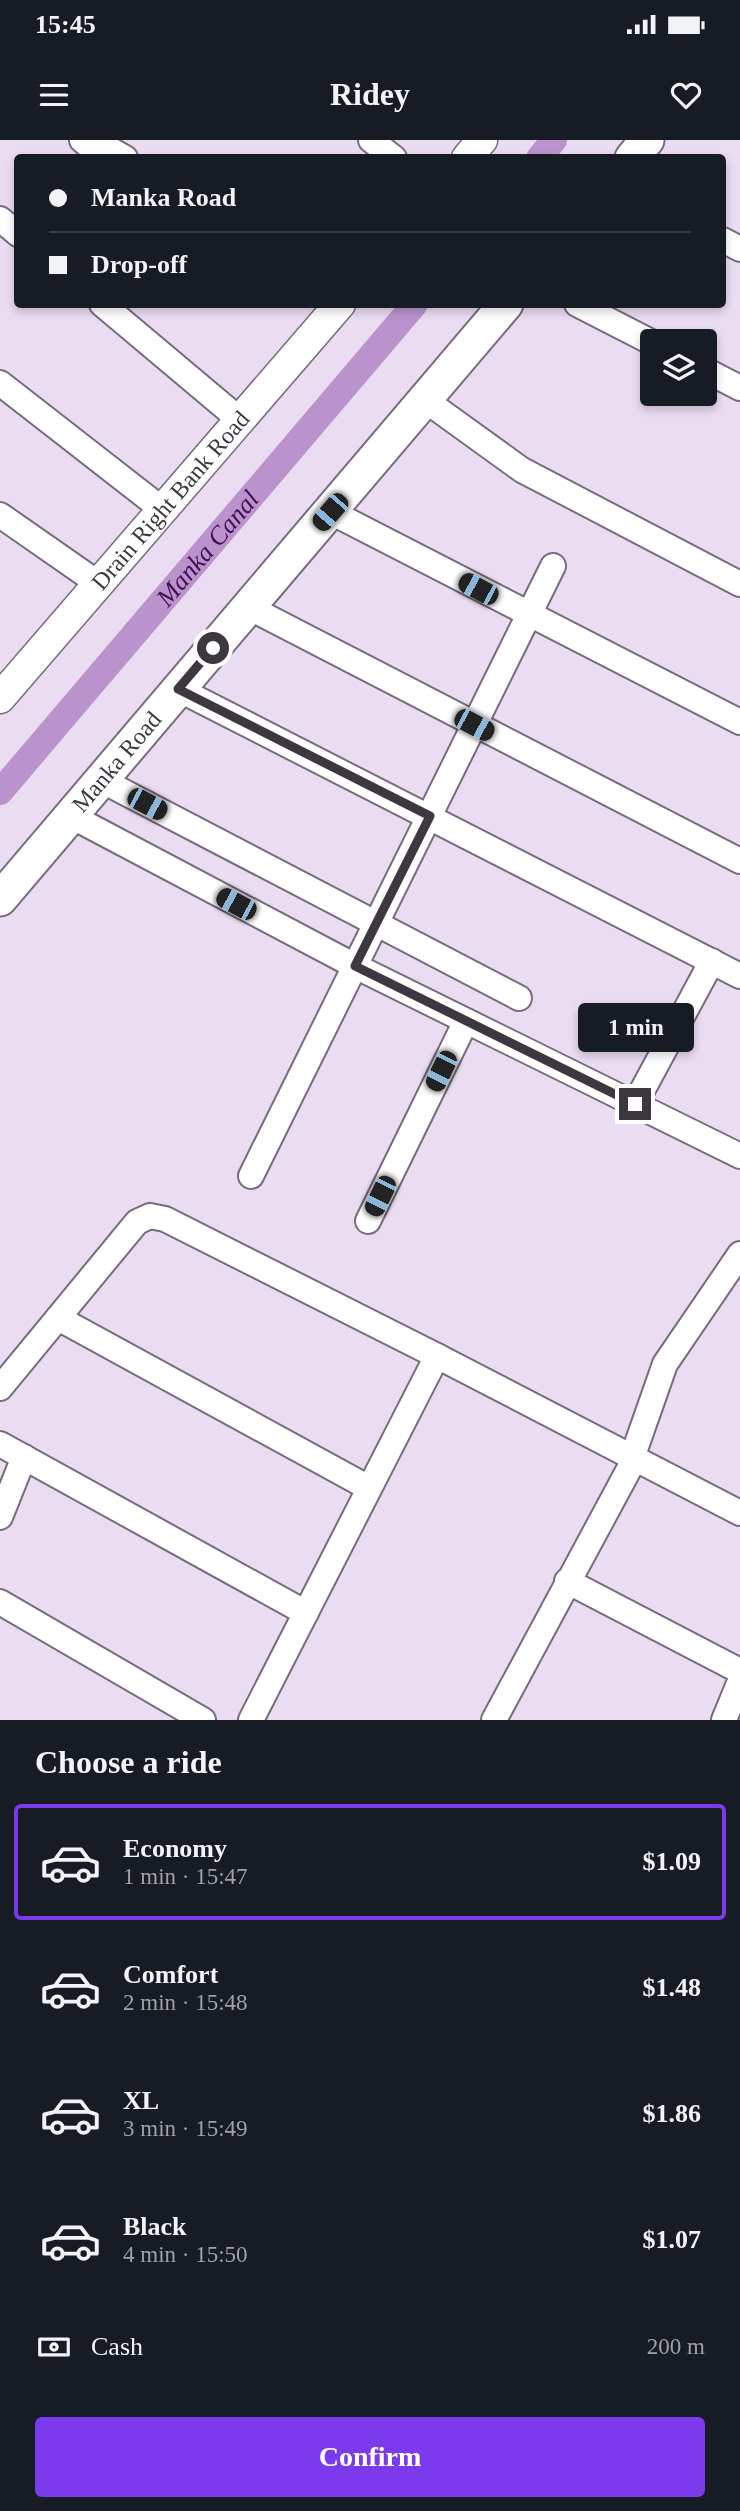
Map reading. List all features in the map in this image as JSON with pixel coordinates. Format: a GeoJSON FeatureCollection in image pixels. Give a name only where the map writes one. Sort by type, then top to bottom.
{"type":"FeatureCollection","features":[{"type":"Feature","properties":{"kind":"main road"},"geometry":{"type":"LineString","coordinates":[[635,154],[647,140]]}},
{"type":"Feature","properties":{"kind":"main road","name":"Manka Road"},"geometry":{"type":"LineString","coordinates":[[0,899],[503,308]]}},
{"type":"Feature","properties":{"kind":"street"},"geometry":{"type":"LineString","coordinates":[[82,140],[95,151],[111,150],[118,154]]}},
{"type":"Feature","properties":{"kind":"street"},"geometry":{"type":"LineString","coordinates":[[371,140],[389,154]]}},
{"type":"Feature","properties":{"kind":"street"},"geometry":{"type":"LineString","coordinates":[[470,154],[482,140]]}},
{"type":"Feature","properties":{"kind":"street"},"geometry":{"type":"LineString","coordinates":[[0,219],[14,231]]}},
{"type":"Feature","properties":{"kind":"street"},"geometry":{"type":"LineString","coordinates":[[107,308],[240,420]]}},
{"type":"Feature","properties":{"kind":"street","name":"Drain Right Bank Road"},"geometry":{"type":"LineString","coordinates":[[3,689],[99,584],[333,308]]}},
{"type":"Feature","properties":{"kind":"street"},"geometry":{"type":"LineString","coordinates":[[585,308],[640,336]]}},
{"type":"Feature","properties":{"kind":"street"},"geometry":{"type":"LineString","coordinates":[[717,376],[740,388]]}},
{"type":"Feature","properties":{"kind":"street"},"geometry":{"type":"LineString","coordinates":[[0,383],[163,510]]}},
{"type":"Feature","properties":{"kind":"street"},"geometry":{"type":"LineString","coordinates":[[425,400],[522,470],[740,584]]}},
{"type":"Feature","properties":{"kind":"street"},"geometry":{"type":"LineString","coordinates":[[330,512],[740,722]]}},
{"type":"Feature","properties":{"kind":"street"},"geometry":{"type":"LineString","coordinates":[[0,515],[99,584]]}},
{"type":"Feature","properties":{"kind":"street"},"geometry":{"type":"LineString","coordinates":[[251,1176],[553,566]]}},
{"type":"Feature","properties":{"kind":"street"},"geometry":{"type":"LineString","coordinates":[[248,607],[740,862]]}},
{"type":"Feature","properties":{"kind":"street"},"geometry":{"type":"LineString","coordinates":[[178,689],[740,976]]}},
{"type":"Feature","properties":{"kind":"street"},"geometry":{"type":"LineString","coordinates":[[101,780],[519,998]]}},
{"type":"Feature","properties":{"kind":"street"},"geometry":{"type":"LineString","coordinates":[[71,816],[355,966],[740,1156]]}},
{"type":"Feature","properties":{"kind":"street"},"geometry":{"type":"LineString","coordinates":[[635,1104],[712,961]]}},
{"type":"Feature","properties":{"kind":"street"},"geometry":{"type":"LineString","coordinates":[[368,1221],[466,1021]]}},
{"type":"Feature","properties":{"kind":"street"},"geometry":{"type":"LineString","coordinates":[[0,1388],[137,1222],[150,1216],[165,1219],[740,1513]]}},
{"type":"Feature","properties":{"kind":"street"},"geometry":{"type":"LineString","coordinates":[[494,1720],[633,1459],[664,1364],[740,1254]]}},
{"type":"Feature","properties":{"kind":"street"},"geometry":{"type":"LineString","coordinates":[[58,1318],[369,1488]]}},
{"type":"Feature","properties":{"kind":"street"},"geometry":{"type":"LineString","coordinates":[[251,1720],[437,1356]]}},
{"type":"Feature","properties":{"kind":"street"},"geometry":{"type":"LineString","coordinates":[[0,1444],[306,1613]]}},
{"type":"Feature","properties":{"kind":"street"},"geometry":{"type":"LineString","coordinates":[[0,1517],[24,1457]]}},
{"type":"Feature","properties":{"kind":"street"},"geometry":{"type":"LineString","coordinates":[[567,1581],[740,1671]]}},
{"type":"Feature","properties":{"kind":"street"},"geometry":{"type":"LineString","coordinates":[[0,1602],[203,1720]]}},
{"type":"Feature","properties":{"kind":"street"},"geometry":{"type":"LineString","coordinates":[[724,1720],[740,1681]]}},
{"type":"Feature","properties":{"kind":"waterway","name":"Manka Canal"},"geometry":{"type":"LineString","coordinates":[[542,154],[554,140]]}},
{"type":"Feature","properties":{"kind":"waterway","name":"Manka Canal"},"geometry":{"type":"LineString","coordinates":[[0,792],[412,308]]}},
{"type":"Feature","properties":{"kind":"route"},"geometry":{"type":"LineString","coordinates":[[213,648],[178,689],[430,816],[355,966],[635,1104]]}}]}
